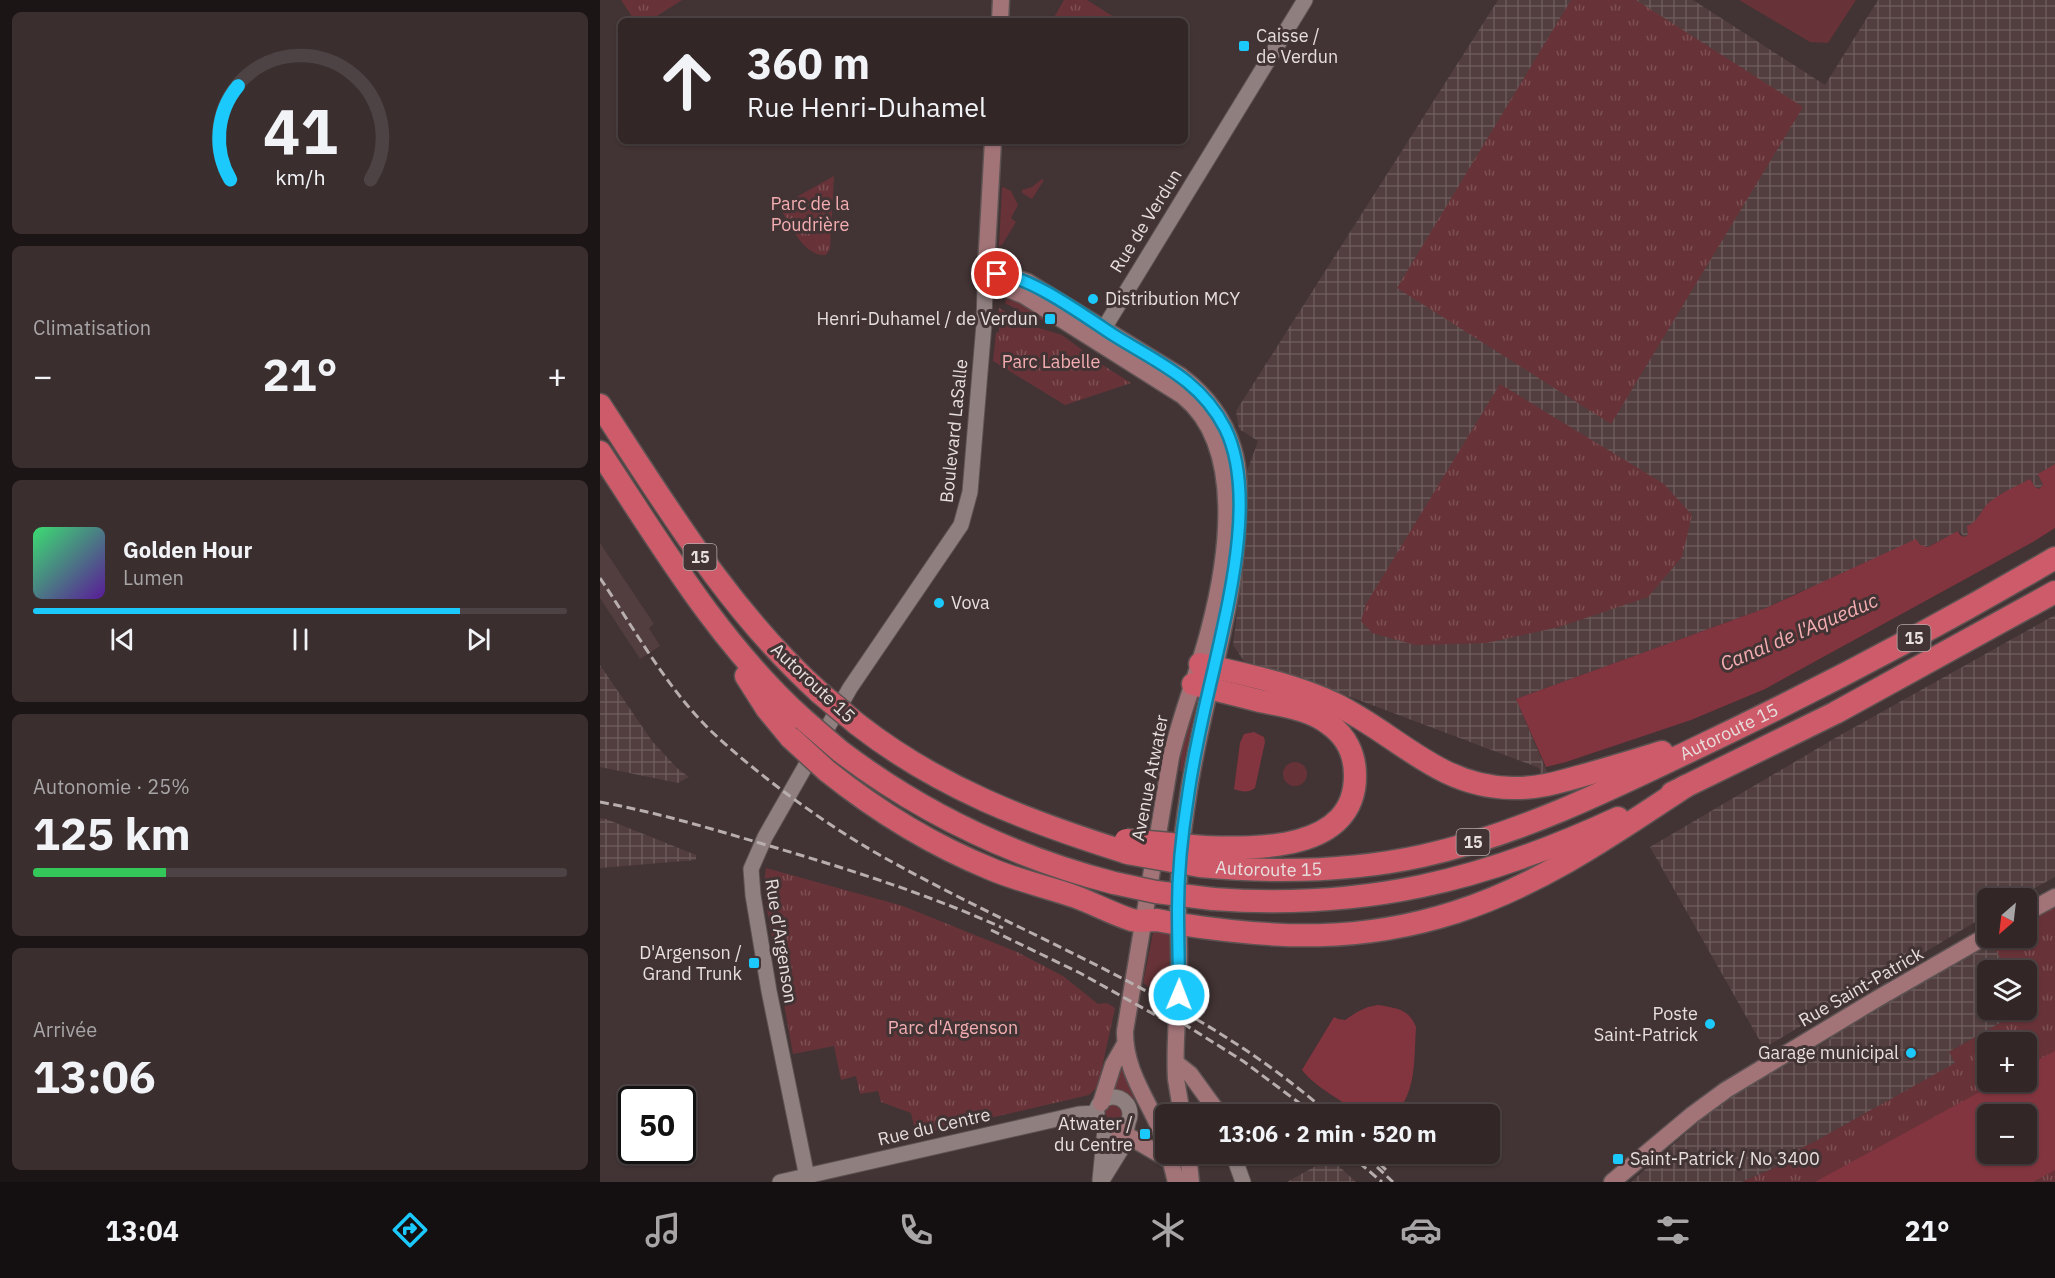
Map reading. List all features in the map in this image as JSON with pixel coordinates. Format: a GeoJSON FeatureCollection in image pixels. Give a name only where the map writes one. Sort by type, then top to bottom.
{"type":"FeatureCollection","features":[{"type":"Feature","properties":{"kind":"highway","name":"Autoroute 15"},"geometry":{"type":"LineString","coordinates":[[600,405],[705,563],[743,613],[790,666],[857,724],[882,742],[944,780],[1010,812],[1060,832],[1126,846],[1202,856],[1261,870],[1321,869],[1367,865],[1442,851],[1530,823],[1727,734],[1912,639],[2055,558]]}},
{"type":"Feature","properties":{"kind":"highway","name":"Autoroute 15"},"geometry":{"type":"LineString","coordinates":[[600,452],[713,621],[762,678],[797,728],[840,751],[910,799],[976,834],[1054,866],[1114,883],[1168,894],[1213,899],[1265,902],[1319,901],[1372,896],[1441,883],[1482,872],[1540,851],[1686,786],[1845,708],[2055,592]]}},
{"type":"Feature","properties":{"kind":"highway"},"geometry":{"type":"LineString","coordinates":[[1204,676],[1285,684],[1316,695],[1348,711],[1442,771],[1469,782],[1496,787],[1525,788],[1554,784],[1727,734]]}},
{"type":"Feature","properties":{"kind":"highway"},"geometry":{"type":"LineString","coordinates":[[1202,856],[1270,846],[1317,835],[1333,825],[1344,812],[1352,796],[1355,780],[1354,762],[1349,748],[1338,732],[1322,719],[1204,676]]}},
{"type":"Feature","properties":{"kind":"highway"},"geometry":{"type":"LineString","coordinates":[[797,728],[827,771],[895,820],[950,850],[1017,879],[1072,896],[1132,920],[1155,920],[1264,935],[1306,936],[1372,931],[1425,921],[1489,900],[1577,858],[1686,786]]}},
{"type":"Feature","properties":{"kind":"main road"},"geometry":{"type":"LineString","coordinates":[[1000,18],[1001,0]]}},
{"type":"Feature","properties":{"kind":"main road","name":"Boulevard LaSalle"},"geometry":{"type":"LineString","coordinates":[[985,279],[993,144]]}},
{"type":"Feature","properties":{"kind":"main road","name":"Avenue Atwater"},"geometry":{"type":"LineString","coordinates":[[985,279],[1004,274],[1028,282],[1100,334],[1181,376],[1204,395],[1210,415],[1226,430],[1233,450],[1238,479],[1239,507],[1234,571],[1204,676],[1180,871],[1176,1063],[1181,1104]]}},
{"type":"Feature","properties":{"kind":"main road","name":"Avenue Atwater"},"geometry":{"type":"LineString","coordinates":[[1155,1118],[1133,1076],[1125,1044],[1127,1018],[1171,757],[1179,724],[1204,676]]}},
{"type":"Feature","properties":{"kind":"main road"},"geometry":{"type":"LineString","coordinates":[[2037,907],[2055,897]]}},
{"type":"Feature","properties":{"kind":"main road","name":"Rue Saint-Patrick"},"geometry":{"type":"LineString","coordinates":[[1612,1182],[1681,1124],[1726,1090],[1977,941]]}},
{"type":"Feature","properties":{"kind":"main road"},"geometry":{"type":"LineString","coordinates":[[1099,1108],[1113,1065],[1125,1044]]}},
{"type":"Feature","properties":{"kind":"main road"},"geometry":{"type":"LineString","coordinates":[[1176,1063],[1190,1074],[1212,1104]]}},
{"type":"Feature","properties":{"kind":"main road"},"geometry":{"type":"LineString","coordinates":[[1123,1135],[1155,1150]]}},
{"type":"Feature","properties":{"kind":"main road"},"geometry":{"type":"LineString","coordinates":[[1172,1164],[1176,1182]]}},
{"type":"Feature","properties":{"kind":"main road"},"geometry":{"type":"LineString","coordinates":[[1191,1164],[1191,1182]]}},
{"type":"Feature","properties":{"kind":"street","name":"Rue de Verdun"},"geometry":{"type":"LineString","coordinates":[[1100,334],[1305,0]]}},
{"type":"Feature","properties":{"kind":"street","name":"Boulevard LaSalle"},"geometry":{"type":"LineString","coordinates":[[831,722],[859,674],[955,536],[964,517],[970,492],[984,324],[985,279]]}},
{"type":"Feature","properties":{"kind":"street","name":"Rue d'Argenson"},"geometry":{"type":"LineString","coordinates":[[807,1179],[769,991],[753,895],[751,869],[765,837],[831,722]]}},
{"type":"Feature","properties":{"kind":"street"},"geometry":{"type":"LineString","coordinates":[[1100,1182],[1123,1135],[1130,1111],[1124,1101],[1112,1098],[1099,1108],[1099,1123],[1123,1135]]}},
{"type":"Feature","properties":{"kind":"street","name":"Rue du Centre"},"geometry":{"type":"LineString","coordinates":[[780,1182],[807,1179],[1099,1108]]}},
{"type":"Feature","properties":{"kind":"street"},"geometry":{"type":"LineString","coordinates":[[1100,1182],[1123,1135]]}},
{"type":"Feature","properties":{"kind":"street"},"geometry":{"type":"LineString","coordinates":[[1237,1164],[1243,1182]]}},
{"type":"Feature","properties":{"kind":"shaded area"},"geometry":{"type":"Polygon","coordinates":[[[1498,0],[1693,0],[1825,85],[1878,0],[2055,0],[2055,464],[2039,474],[2043,485],[2038,489],[2030,479],[1984,508],[1968,535],[1964,537],[1959,531],[1931,545],[1924,547],[1920,545],[1797,593],[1766,608],[1516,699],[1548,774],[1541,775],[1539,768],[1300,678],[1244,661],[1233,645],[1246,540],[1246,474],[1258,441],[1239,429],[1236,411],[1498,0]]]}},
{"type":"Feature","properties":{"kind":"shaded area"},"geometry":{"type":"Polygon","coordinates":[[[600,543],[654,624],[649,628],[660,646],[640,659],[600,598],[600,543]]]}},
{"type":"Feature","properties":{"kind":"shaded area"},"geometry":{"type":"Polygon","coordinates":[[[2055,615],[2055,877],[2035,888],[1977,888],[1977,921],[1764,1048],[1650,847],[1837,737],[2055,615]]]}},
{"type":"Feature","properties":{"kind":"shaded area"},"geometry":{"type":"Polygon","coordinates":[[[600,665],[652,741],[678,769],[689,777],[678,783],[600,767],[600,665]]]}},
{"type":"Feature","properties":{"kind":"shaded area"},"geometry":{"type":"Polygon","coordinates":[[[600,818],[696,855],[696,860],[600,868],[600,818]]]}},
{"type":"Feature","properties":{"kind":"shaded area"},"geometry":{"type":"Polygon","coordinates":[[[1981,948],[1994,948],[2001,960],[1977,960],[1977,1020],[2005,1020],[1984,1032],[1977,1032],[1977,1036],[1949,1052],[1956,1063],[1814,1142],[1786,1155],[1788,1162],[1742,1182],[1631,1182],[1704,1117],[1814,1045],[1816,1048],[1831,1036],[1981,948]]]}},
{"type":"Feature","properties":{"kind":"shaded area"},"geometry":{"type":"Polygon","coordinates":[[[1319,1164],[1336,1164],[1356,1182],[1287,1182],[1319,1164]]]}},
{"type":"Feature","properties":{"kind":"green space"},"geometry":{"type":"Polygon","coordinates":[[[621,0],[682,0],[654,18],[633,18],[621,0]]]}},
{"type":"Feature","properties":{"kind":"green space"},"geometry":{"type":"Polygon","coordinates":[[[1064,0],[1087,0],[1114,17],[1114,18],[1054,18],[1064,0]]]}},
{"type":"Feature","properties":{"kind":"green space"},"geometry":{"type":"Polygon","coordinates":[[[1571,0],[1636,0],[1803,107],[1611,424],[1397,288],[1571,0]]]}},
{"type":"Feature","properties":{"kind":"green space"},"geometry":{"type":"Polygon","coordinates":[[[1739,0],[1856,0],[1828,43],[1810,42],[1739,0]]]}},
{"type":"Feature","properties":{"kind":"green space","name":"Parc de la Poudrière"},"geometry":{"type":"Polygon","coordinates":[[[834,176],[830,249],[826,255],[818,254],[810,251],[798,238],[779,207],[834,176]]]}},
{"type":"Feature","properties":{"kind":"green space"},"geometry":{"type":"Polygon","coordinates":[[[1042,179],[1044,180],[1032,199],[1022,193],[1022,190],[1032,187],[1042,179]]]}},
{"type":"Feature","properties":{"kind":"green space"},"geometry":{"type":"Polygon","coordinates":[[[1002,188],[1011,191],[1018,205],[1011,218],[1016,222],[1002,245],[999,246],[1002,188]]]}},
{"type":"Feature","properties":{"kind":"green space"},"geometry":{"type":"Polygon","coordinates":[[[1015,298],[1060,326],[1029,316],[1005,303],[1006,299],[1015,298]]]}},
{"type":"Feature","properties":{"kind":"green space","name":"Parc Labelle"},"geometry":{"type":"Polygon","coordinates":[[[999,308],[1026,324],[1062,335],[1131,383],[1065,405],[993,361],[996,333],[999,332],[997,326],[999,308]]]}},
{"type":"Feature","properties":{"kind":"green space"},"geometry":{"type":"Polygon","coordinates":[[[1500,384],[1664,484],[1692,515],[1682,557],[1648,597],[1559,627],[1486,643],[1415,645],[1372,633],[1361,621],[1366,604],[1500,384]]]}},
{"type":"Feature","properties":{"kind":"green space"},"geometry":{"type":"Polygon","coordinates":[[[1195,699],[1197,700],[1182,771],[1180,771],[1182,741],[1195,699]]]}},
{"type":"Feature","properties":{"kind":"green space"},"geometry":{"type":"Polygon","coordinates":[[[1295,762],[1304,765],[1307,774],[1304,783],[1295,786],[1286,783],[1283,774],[1286,765],[1295,762]]]}},
{"type":"Feature","properties":{"kind":"green space","name":"Parc d'Argenson"},"geometry":{"type":"Polygon","coordinates":[[[766,868],[903,906],[1017,952],[1063,976],[1098,1004],[1107,1003],[1115,1008],[1098,1086],[1089,1095],[916,1135],[911,1113],[881,1102],[878,1091],[860,1094],[856,1076],[841,1080],[834,1046],[793,1054],[767,910],[764,885],[766,868]]]}},
{"type":"Feature","properties":{"kind":"green space"},"geometry":{"type":"Polygon","coordinates":[[[2055,906],[2055,1182],[1742,1182],[1788,1162],[1786,1155],[1814,1142],[1955,1063],[1949,1052],[1977,1036],[1977,1092],[2037,1092],[2037,1032],[1984,1032],[2005,1020],[2037,1020],[2037,960],[2001,960],[1994,948],[2037,948],[2037,916],[2055,906]]]}},
{"type":"Feature","properties":{"kind":"green space"},"geometry":{"type":"Polygon","coordinates":[[[1154,928],[1170,931],[1168,1000],[1143,983],[1154,928]]]}},
{"type":"Feature","properties":{"kind":"green space"},"geometry":{"type":"Polygon","coordinates":[[[1121,1067],[1132,1091],[1136,1108],[1132,1133],[1135,1112],[1132,1101],[1122,1093],[1114,1091],[1121,1067]]]}},
{"type":"Feature","properties":{"kind":"green space"},"geometry":{"type":"Polygon","coordinates":[[[1110,1103],[1118,1103],[1123,1108],[1121,1119],[1110,1121],[1105,1116],[1105,1108],[1110,1103]]]}},
{"type":"Feature","properties":{"kind":"water","name":"Canal de l'Aqueduc"},"geometry":{"type":"Polygon","coordinates":[[[2055,464],[2055,528],[2031,543],[1765,689],[1691,720],[1546,767],[1516,699],[1766,608],[1916,539],[1920,545],[1928,547],[1958,531],[1964,537],[1968,535],[1967,526],[1975,521],[1991,501],[2030,479],[2039,489],[2043,485],[2038,474],[2055,464]]]}},
{"type":"Feature","properties":{"kind":"water"},"geometry":{"type":"Polygon","coordinates":[[[1254,732],[1264,737],[1265,742],[1255,788],[1239,791],[1234,789],[1240,743],[1244,734],[1254,732]]]}},
{"type":"Feature","properties":{"kind":"water"},"geometry":{"type":"Polygon","coordinates":[[[1378,1005],[1401,1010],[1410,1016],[1416,1027],[1411,1086],[1402,1104],[1345,1104],[1314,1082],[1302,1070],[1334,1017],[1345,1020],[1368,1007],[1378,1005]]]}},
{"type":"Feature","properties":{"kind":"water"},"geometry":{"type":"Polygon","coordinates":[[[2055,1051],[2055,1170],[2033,1182],[1815,1182],[1980,1092],[2037,1092],[2037,1061],[2055,1051]]]}},
{"type":"Feature","properties":{"kind":"railway"},"geometry":{"type":"LineString","coordinates":[[600,578],[652,658],[695,714],[731,749],[799,803],[894,863],[1175,1007],[1229,1039],[1280,1074],[1317,1104]]}},
{"type":"Feature","properties":{"kind":"railway"},"geometry":{"type":"LineString","coordinates":[[600,802],[682,821],[824,862],[914,892],[1003,928]]}},
{"type":"Feature","properties":{"kind":"railway"},"geometry":{"type":"LineString","coordinates":[[991,930],[1080,973],[1166,1021]]}},
{"type":"Feature","properties":{"kind":"railway"},"geometry":{"type":"LineString","coordinates":[[1160,1009],[1243,1061],[1301,1104]]}},
{"type":"Feature","properties":{"kind":"railway"},"geometry":{"type":"LineString","coordinates":[[1361,1164],[1382,1182]]}},
{"type":"Feature","properties":{"kind":"railway"},"geometry":{"type":"LineString","coordinates":[[1380,1164],[1387,1171]]}},
{"type":"Feature","properties":{"kind":"railway"},"geometry":{"type":"LineString","coordinates":[[1377,1167],[1393,1182]]}},
{"type":"Feature","properties":{"kind":"place","name":"Caisse / de Verdun"},"geometry":{"type":"Point","coordinates":[1244,46]}},
{"type":"Feature","properties":{"kind":"place","name":"Distribution MCY"},"geometry":{"type":"Point","coordinates":[1093,299]}},
{"type":"Feature","properties":{"kind":"place","name":"Henri-Duhamel / de Verdun"},"geometry":{"type":"Point","coordinates":[1050,319]}},
{"type":"Feature","properties":{"kind":"place","name":"Vova"},"geometry":{"type":"Point","coordinates":[939,603]}},
{"type":"Feature","properties":{"kind":"place","name":"D'Argenson / Grand Trunk"},"geometry":{"type":"Point","coordinates":[754,963]}},
{"type":"Feature","properties":{"kind":"place","name":"Poste Saint-Patrick"},"geometry":{"type":"Point","coordinates":[1710,1024]}},
{"type":"Feature","properties":{"kind":"place","name":"Garage municipal"},"geometry":{"type":"Point","coordinates":[1911,1053]}},
{"type":"Feature","properties":{"kind":"place","name":"Atwater / du Centre"},"geometry":{"type":"Point","coordinates":[1145,1134]}},
{"type":"Feature","properties":{"kind":"place","name":"Saint-Patrick / No 3400"},"geometry":{"type":"Point","coordinates":[1618,1159]}},
{"type":"Feature","properties":{"kind":"route"},"geometry":{"type":"LineString","coordinates":[[997,274],[1028,282],[1181,376],[1207,399],[1226,430],[1233,450],[1238,488],[1237,547],[1231,592],[1195,755],[1185,818],[1178,909],[1179,995]]}}]}
